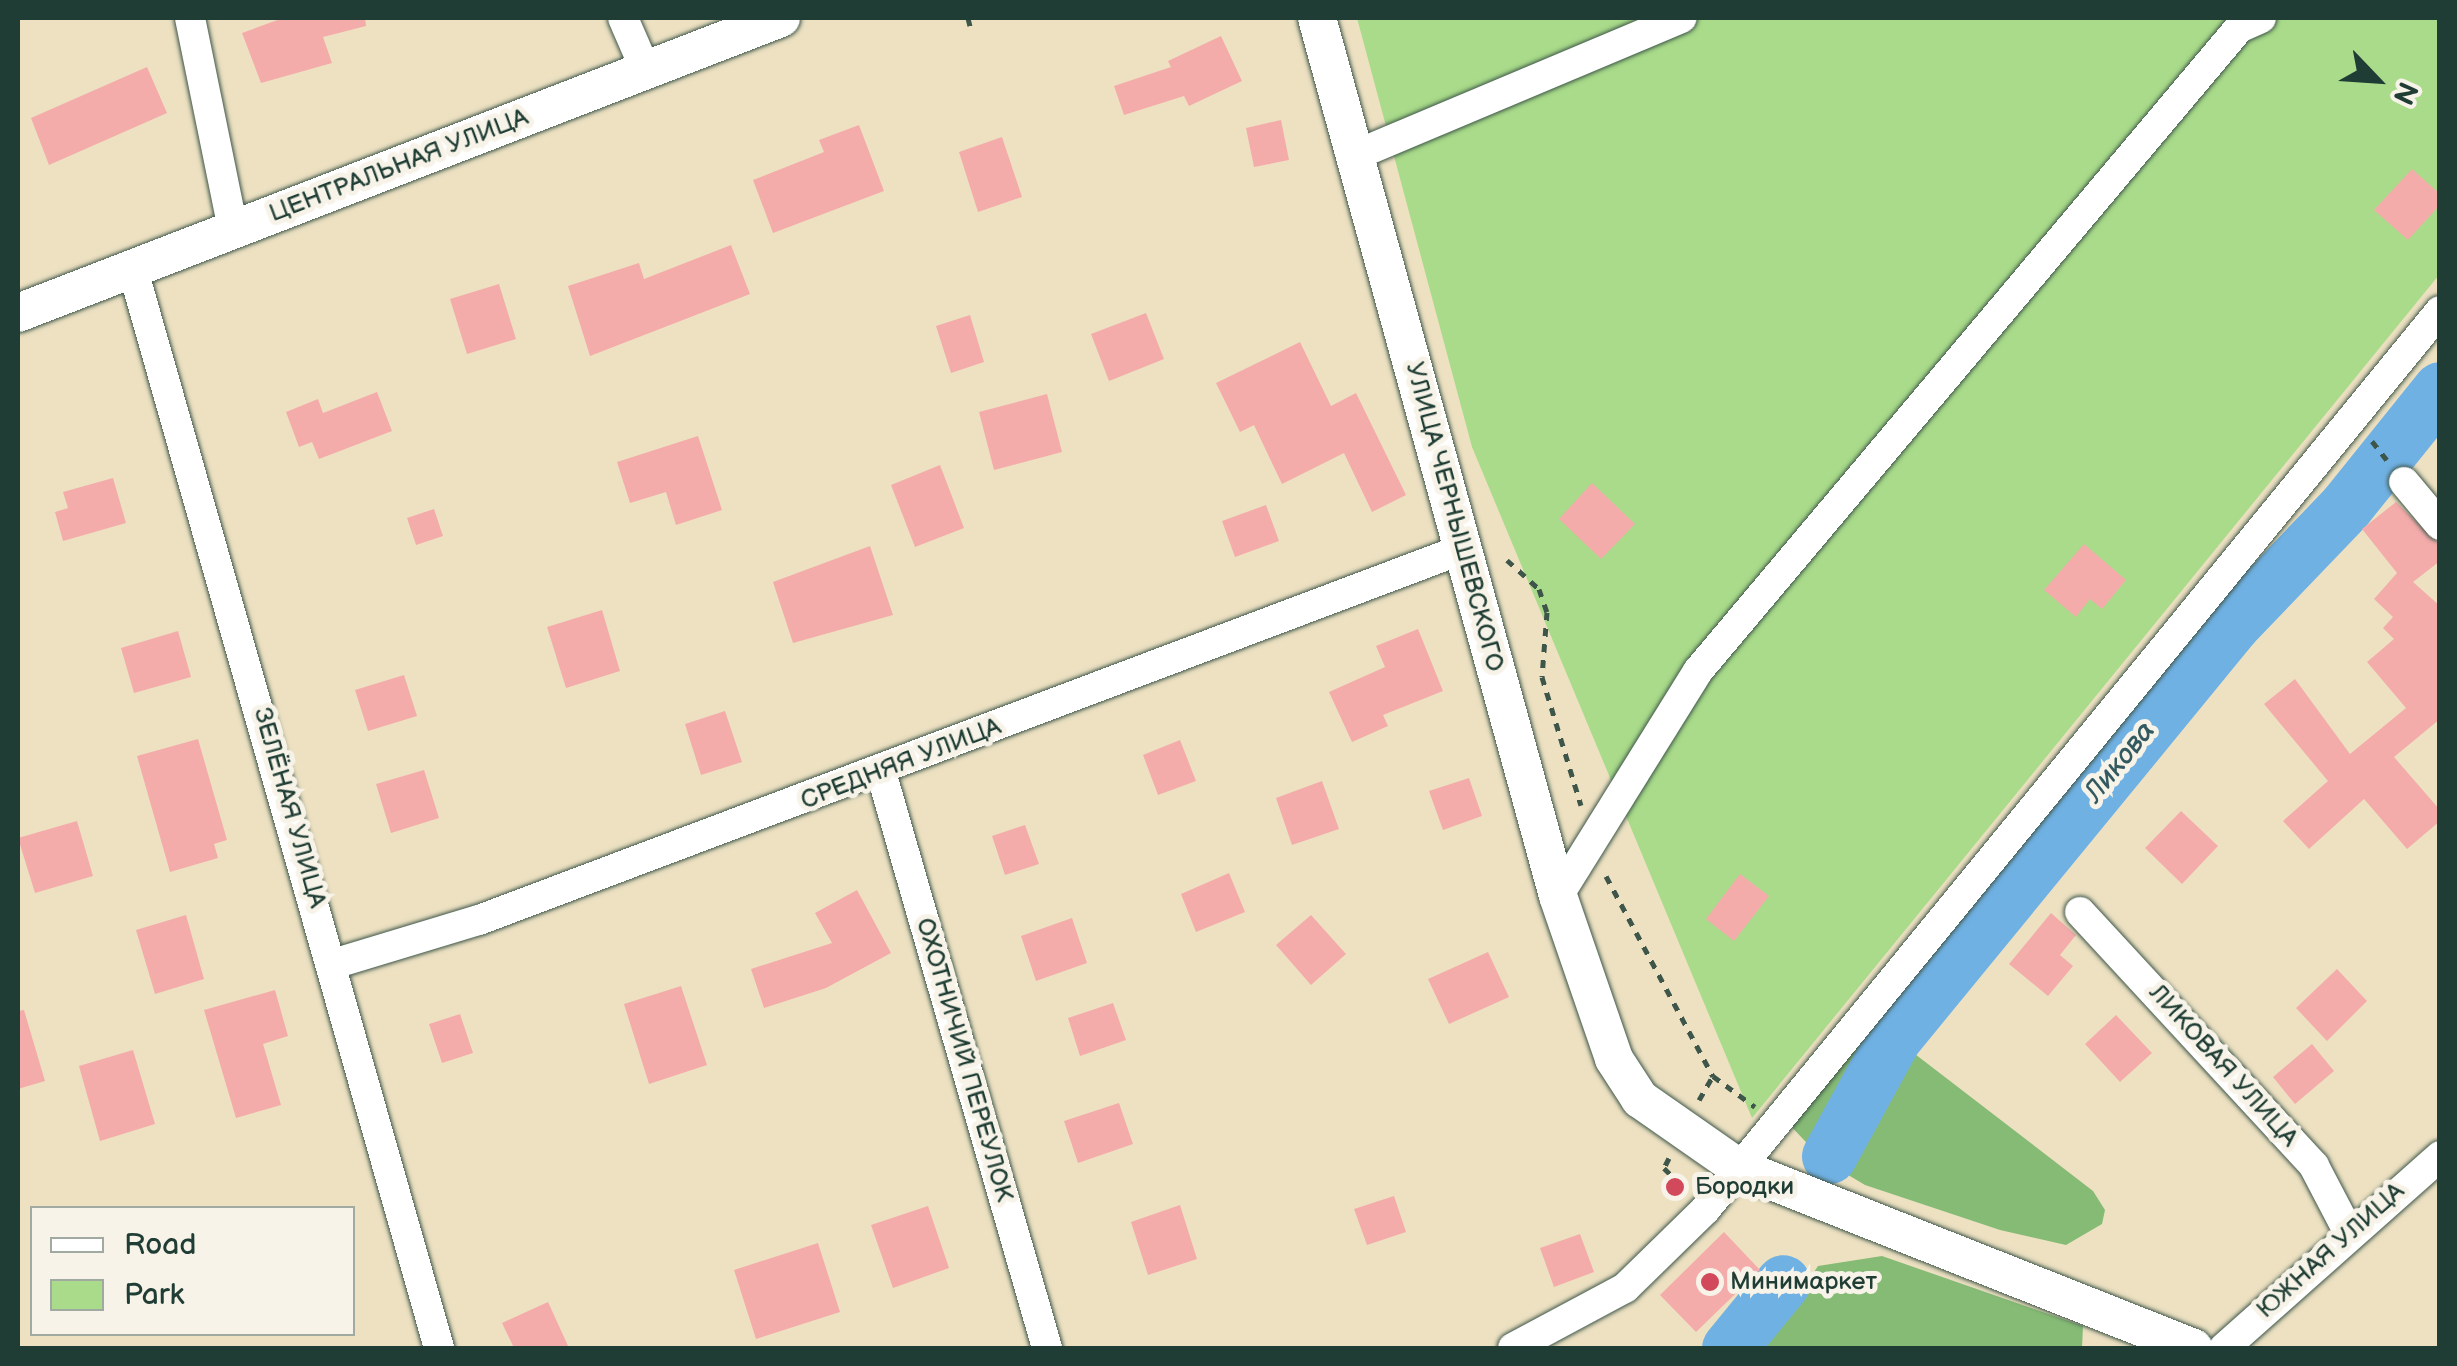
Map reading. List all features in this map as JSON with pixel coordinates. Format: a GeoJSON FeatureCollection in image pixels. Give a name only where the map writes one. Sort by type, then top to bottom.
{"type":"FeatureCollection","features":[{"type":"Feature","properties":{"kind":"street"},"geometry":{"type":"LineString","coordinates":[[190,18],[232,230]]}},
{"type":"Feature","properties":{"kind":"street"},"geometry":{"type":"LineString","coordinates":[[623,18],[646,71]]}},
{"type":"Feature","properties":{"kind":"street","name":"ЦЕНТРАЛЬНАЯ УЛИЦА"},"geometry":{"type":"LineString","coordinates":[[19,309],[134,270],[781,18]]}},
{"type":"Feature","properties":{"kind":"street","name":"УЛИЦА ЧЕРНЫШЕВСКОГО"},"geometry":{"type":"LineString","coordinates":[[1317,18],[1358,154],[1558,896],[1596,1016],[1640,1099],[1738,1168],[2171,1344]]}},
{"type":"Feature","properties":{"kind":"street"},"geometry":{"type":"LineString","coordinates":[[1358,154],[1682,18]]}},
{"type":"Feature","properties":{"kind":"street"},"geometry":{"type":"LineString","coordinates":[[1558,896],[1698,672],[2239,28],[2261,18]]}},
{"type":"Feature","properties":{"kind":"street","name":"ЗЕЛЁНАЯ УЛИЦА"},"geometry":{"type":"LineString","coordinates":[[134,270],[439,1348]]}},
{"type":"Feature","properties":{"kind":"street"},"geometry":{"type":"LineString","coordinates":[[1513,1348],[1624,1288],[1738,1168],[1773,1120],[2440,311]]}},
{"type":"Feature","properties":{"kind":"street"},"geometry":{"type":"LineString","coordinates":[[2404,482],[2440,525]]}},
{"type":"Feature","properties":{"kind":"street","name":"СРЕДНЯЯ УЛИЦА"},"geometry":{"type":"LineString","coordinates":[[333,964],[480,920],[881,772],[1462,549]]}},
{"type":"Feature","properties":{"kind":"street","name":"ОХОТНИЧИЙ ПЕРЕУЛОК"},"geometry":{"type":"LineString","coordinates":[[881,772],[1048,1348]]}},
{"type":"Feature","properties":{"kind":"street","name":"ЛИКОВАЯ УЛИЦА"},"geometry":{"type":"LineString","coordinates":[[2080,912],[2314,1166],[2348,1231]]}},
{"type":"Feature","properties":{"kind":"street","name":"ЮЖНАЯ УЛИЦА"},"geometry":{"type":"LineString","coordinates":[[2224,1348],[2348,1231],[2440,1156]]}},
{"type":"Feature","properties":{"kind":"path"},"geometry":{"type":"LineString","coordinates":[[968,18],[970,26]]}},
{"type":"Feature","properties":{"kind":"path"},"geometry":{"type":"LineString","coordinates":[[1507,560],[1539,589],[1547,612],[1542,676],[1589,844],[1713,1076],[1773,1120]]}},
{"type":"Feature","properties":{"kind":"green space"},"geometry":{"type":"Polygon","coordinates":[[[1357,18],[2439,18],[2439,275],[1752,1118],[1472,447],[1357,18]]]}},
{"type":"Feature","properties":{"kind":"green space"},"geometry":{"type":"Polygon","coordinates":[[[1993,915],[2003,921],[1999,934],[1923,1026],[1911,1051],[2093,1191],[2105,1210],[2102,1224],[2066,1245],[2000,1230],[1865,1185],[1823,1160],[1785,1120],[1842,1065],[1945,941],[1966,922],[1993,915]]]}},
{"type":"Feature","properties":{"kind":"green space"},"geometry":{"type":"Polygon","coordinates":[[[1882,1256],[2083,1326],[2082,1348],[1764,1348],[1772,1311],[1800,1293],[1818,1266],[1882,1256]]]}},
{"type":"Feature","properties":{"kind":"building"},"geometry":{"type":"Polygon","coordinates":[[[283,18],[365,18],[366,26],[323,37],[332,63],[261,83],[242,33],[283,18]]]}},
{"type":"Feature","properties":{"kind":"building"},"geometry":{"type":"Polygon","coordinates":[[[1221,36],[1242,81],[1189,106],[1184,96],[1124,115],[1114,86],[1171,67],[1168,61],[1221,36]]]}},
{"type":"Feature","properties":{"kind":"building"},"geometry":{"type":"Polygon","coordinates":[[[147,67],[167,113],[49,165],[31,118],[147,67]]]}},
{"type":"Feature","properties":{"kind":"building"},"geometry":{"type":"Polygon","coordinates":[[[1281,120],[1289,160],[1254,167],[1246,128],[1281,120]]]}},
{"type":"Feature","properties":{"kind":"building"},"geometry":{"type":"Polygon","coordinates":[[[859,125],[884,191],[773,233],[753,180],[824,152],[819,140],[859,125]]]}},
{"type":"Feature","properties":{"kind":"building"},"geometry":{"type":"Polygon","coordinates":[[[1002,137],[1022,197],[978,212],[959,152],[1002,137]]]}},
{"type":"Feature","properties":{"kind":"building"},"geometry":{"type":"Polygon","coordinates":[[[2412,169],[2440,194],[2440,205],[2408,240],[2374,210],[2412,169]]]}},
{"type":"Feature","properties":{"kind":"building"},"geometry":{"type":"Polygon","coordinates":[[[731,245],[750,294],[590,356],[568,286],[639,263],[644,279],[731,245]]]}},
{"type":"Feature","properties":{"kind":"building"},"geometry":{"type":"Polygon","coordinates":[[[499,284],[516,339],[467,354],[450,299],[499,284]]]}},
{"type":"Feature","properties":{"kind":"building"},"geometry":{"type":"Polygon","coordinates":[[[1146,313],[1164,359],[1109,381],[1091,334],[1146,313]]]}},
{"type":"Feature","properties":{"kind":"building"},"geometry":{"type":"Polygon","coordinates":[[[970,315],[984,362],[951,373],[936,326],[970,315]]]}},
{"type":"Feature","properties":{"kind":"building"},"geometry":{"type":"Polygon","coordinates":[[[1300,342],[1331,406],[1356,393],[1406,495],[1372,512],[1344,453],[1282,484],[1254,425],[1240,432],[1216,383],[1300,342]]]}},
{"type":"Feature","properties":{"kind":"building"},"geometry":{"type":"Polygon","coordinates":[[[377,392],[392,431],[319,459],[312,442],[299,447],[286,412],[318,399],[323,413],[377,392]]]}},
{"type":"Feature","properties":{"kind":"building"},"geometry":{"type":"Polygon","coordinates":[[[1047,394],[1062,452],[994,470],[979,412],[1047,394]]]}},
{"type":"Feature","properties":{"kind":"building"},"geometry":{"type":"Polygon","coordinates":[[[698,436],[722,510],[676,525],[666,492],[630,503],[617,462],[698,436]]]}},
{"type":"Feature","properties":{"kind":"building"},"geometry":{"type":"Polygon","coordinates":[[[940,465],[964,528],[915,547],[891,485],[940,465]]]}},
{"type":"Feature","properties":{"kind":"building"},"geometry":{"type":"Polygon","coordinates":[[[113,478],[126,523],[63,541],[55,512],[68,508],[63,492],[113,478]]]}},
{"type":"Feature","properties":{"kind":"building"},"geometry":{"type":"Polygon","coordinates":[[[1592,483],[1635,524],[1601,559],[1559,519],[1592,483]]]}},
{"type":"Feature","properties":{"kind":"building"},"geometry":{"type":"Polygon","coordinates":[[[2396,502],[2440,545],[2440,561],[2413,582],[2440,606],[2440,719],[2394,757],[2440,810],[2440,821],[2407,849],[2364,799],[2309,849],[2283,821],[2328,781],[2264,704],[2295,679],[2350,754],[2406,708],[2367,662],[2394,639],[2383,628],[2393,617],[2374,599],[2397,573],[2362,529],[2396,502]]]}},
{"type":"Feature","properties":{"kind":"building"},"geometry":{"type":"Polygon","coordinates":[[[1266,505],[1279,541],[1235,557],[1222,521],[1266,505]]]}},
{"type":"Feature","properties":{"kind":"building"},"geometry":{"type":"Polygon","coordinates":[[[434,509],[443,536],[416,545],[407,518],[434,509]]]}},
{"type":"Feature","properties":{"kind":"building"},"geometry":{"type":"Polygon","coordinates":[[[2084,544],[2126,580],[2102,609],[2090,599],[2076,617],[2044,590],[2084,544]]]}},
{"type":"Feature","properties":{"kind":"building"},"geometry":{"type":"Polygon","coordinates":[[[870,546],[893,615],[793,643],[773,582],[870,546]]]}},
{"type":"Feature","properties":{"kind":"building"},"geometry":{"type":"Polygon","coordinates":[[[602,610],[620,671],[566,688],[547,627],[602,610]]]}},
{"type":"Feature","properties":{"kind":"building"},"geometry":{"type":"Polygon","coordinates":[[[1418,629],[1443,691],[1383,715],[1388,726],[1352,742],[1329,692],[1385,667],[1376,646],[1418,629]]]}},
{"type":"Feature","properties":{"kind":"building"},"geometry":{"type":"Polygon","coordinates":[[[178,631],[191,677],[134,693],[121,648],[178,631]]]}},
{"type":"Feature","properties":{"kind":"building"},"geometry":{"type":"Polygon","coordinates":[[[404,675],[417,716],[368,731],[355,690],[404,675]]]}},
{"type":"Feature","properties":{"kind":"building"},"geometry":{"type":"Polygon","coordinates":[[[725,711],[742,762],[701,775],[685,724],[725,711]]]}},
{"type":"Feature","properties":{"kind":"building"},"geometry":{"type":"Polygon","coordinates":[[[198,739],[227,840],[214,844],[218,858],[170,872],[137,756],[198,739]]]}},
{"type":"Feature","properties":{"kind":"building"},"geometry":{"type":"Polygon","coordinates":[[[1180,740],[1196,781],[1158,795],[1143,755],[1180,740]]]}},
{"type":"Feature","properties":{"kind":"building"},"geometry":{"type":"Polygon","coordinates":[[[424,770],[439,818],[391,833],[376,784],[424,770]]]}},
{"type":"Feature","properties":{"kind":"building"},"geometry":{"type":"Polygon","coordinates":[[[1469,778],[1482,816],[1443,830],[1429,791],[1469,778]]]}},
{"type":"Feature","properties":{"kind":"building"},"geometry":{"type":"Polygon","coordinates":[[[1322,781],[1339,829],[1292,845],[1276,798],[1322,781]]]}},
{"type":"Feature","properties":{"kind":"building"},"geometry":{"type":"Polygon","coordinates":[[[2181,811],[2218,846],[2182,884],[2145,848],[2181,811]]]}},
{"type":"Feature","properties":{"kind":"building"},"geometry":{"type":"Polygon","coordinates":[[[77,821],[93,876],[35,893],[18,838],[77,821]]]}},
{"type":"Feature","properties":{"kind":"building"},"geometry":{"type":"Polygon","coordinates":[[[1025,825],[1039,864],[1005,875],[992,836],[1025,825]]]}},
{"type":"Feature","properties":{"kind":"building"},"geometry":{"type":"Polygon","coordinates":[[[1229,873],[1245,912],[1196,932],[1181,894],[1229,873]]]}},
{"type":"Feature","properties":{"kind":"building"},"geometry":{"type":"Polygon","coordinates":[[[1740,874],[1769,896],[1734,941],[1706,919],[1740,874]]]}},
{"type":"Feature","properties":{"kind":"building"},"geometry":{"type":"Polygon","coordinates":[[[857,890],[891,953],[826,988],[764,1008],[751,969],[832,943],[815,913],[857,890]]]}},
{"type":"Feature","properties":{"kind":"building"},"geometry":{"type":"Polygon","coordinates":[[[2051,913],[2076,935],[2060,955],[2073,966],[2048,996],[2009,964],[2051,913]]]}},
{"type":"Feature","properties":{"kind":"building"},"geometry":{"type":"Polygon","coordinates":[[[186,915],[204,979],[155,994],[136,930],[186,915]]]}},
{"type":"Feature","properties":{"kind":"building"},"geometry":{"type":"Polygon","coordinates":[[[1311,915],[1346,954],[1311,985],[1276,945],[1311,915]]]}},
{"type":"Feature","properties":{"kind":"building"},"geometry":{"type":"Polygon","coordinates":[[[1072,918],[1087,963],[1036,981],[1021,936],[1072,918]]]}},
{"type":"Feature","properties":{"kind":"building"},"geometry":{"type":"Polygon","coordinates":[[[1488,952],[1509,997],[1449,1024],[1428,979],[1488,952]]]}},
{"type":"Feature","properties":{"kind":"building"},"geometry":{"type":"Polygon","coordinates":[[[2337,969],[2367,1001],[2327,1041],[2296,1008],[2337,969]]]}},
{"type":"Feature","properties":{"kind":"building"},"geometry":{"type":"Polygon","coordinates":[[[681,986],[707,1065],[649,1084],[624,1004],[681,986]]]}},
{"type":"Feature","properties":{"kind":"building"},"geometry":{"type":"Polygon","coordinates":[[[275,990],[288,1036],[263,1044],[281,1105],[236,1118],[204,1010],[275,990]]]}},
{"type":"Feature","properties":{"kind":"building"},"geometry":{"type":"Polygon","coordinates":[[[1113,1003],[1126,1040],[1080,1056],[1068,1018],[1113,1003]]]}},
{"type":"Feature","properties":{"kind":"building"},"geometry":{"type":"Polygon","coordinates":[[[24,1010],[45,1081],[18,1089],[18,1011],[24,1010]]]}},
{"type":"Feature","properties":{"kind":"building"},"geometry":{"type":"Polygon","coordinates":[[[460,1014],[473,1053],[442,1063],[429,1024],[460,1014]]]}},
{"type":"Feature","properties":{"kind":"building"},"geometry":{"type":"Polygon","coordinates":[[[2116,1015],[2152,1053],[2120,1082],[2085,1044],[2116,1015]]]}},
{"type":"Feature","properties":{"kind":"building"},"geometry":{"type":"Polygon","coordinates":[[[2312,1044],[2334,1071],[2295,1104],[2273,1077],[2312,1044]]]}},
{"type":"Feature","properties":{"kind":"building"},"geometry":{"type":"Polygon","coordinates":[[[133,1050],[155,1124],[100,1141],[79,1066],[133,1050]]]}},
{"type":"Feature","properties":{"kind":"building"},"geometry":{"type":"Polygon","coordinates":[[[1119,1103],[1133,1144],[1078,1163],[1064,1121],[1119,1103]]]}},
{"type":"Feature","properties":{"kind":"building"},"geometry":{"type":"Polygon","coordinates":[[[1394,1196],[1406,1232],[1367,1245],[1354,1209],[1394,1196]]]}},
{"type":"Feature","properties":{"kind":"building"},"geometry":{"type":"Polygon","coordinates":[[[1180,1205],[1197,1259],[1148,1275],[1131,1222],[1180,1205]]]}},
{"type":"Feature","properties":{"kind":"building"},"geometry":{"type":"Polygon","coordinates":[[[928,1206],[949,1268],[893,1288],[871,1225],[928,1206]]]}},
{"type":"Feature","properties":{"kind":"building","name":"Минимаркет"},"geometry":{"type":"Polygon","coordinates":[[[1724,1232],[1760,1270],[1696,1332],[1660,1295],[1724,1232]]]}},
{"type":"Feature","properties":{"kind":"building"},"geometry":{"type":"Polygon","coordinates":[[[1580,1234],[1594,1272],[1554,1287],[1540,1248],[1580,1234]]]}},
{"type":"Feature","properties":{"kind":"building"},"geometry":{"type":"Polygon","coordinates":[[[818,1243],[840,1312],[756,1339],[734,1270],[818,1243]]]}},
{"type":"Feature","properties":{"kind":"building"},"geometry":{"type":"Polygon","coordinates":[[[548,1302],[569,1348],[514,1348],[502,1323],[548,1302]]]}},
{"type":"Feature","properties":{"kind":"waterway","name":"Ликова"},"geometry":{"type":"LineString","coordinates":[[1829,1156],[1893,1039],[2233,624],[2346,506],[2440,389]]}},
{"type":"Feature","properties":{"kind":"waterway","name":"Ликова"},"geometry":{"type":"LineString","coordinates":[[1729,1348],[1783,1282]]}},
{"type":"Feature","properties":{"kind":"place","name":"Бородки"},"geometry":{"type":"Point","coordinates":[1675,1187]}},
{"type":"Feature","properties":{"kind":"place","name":"Минимаркет"},"geometry":{"type":"Point","coordinates":[1710,1282]}}]}
